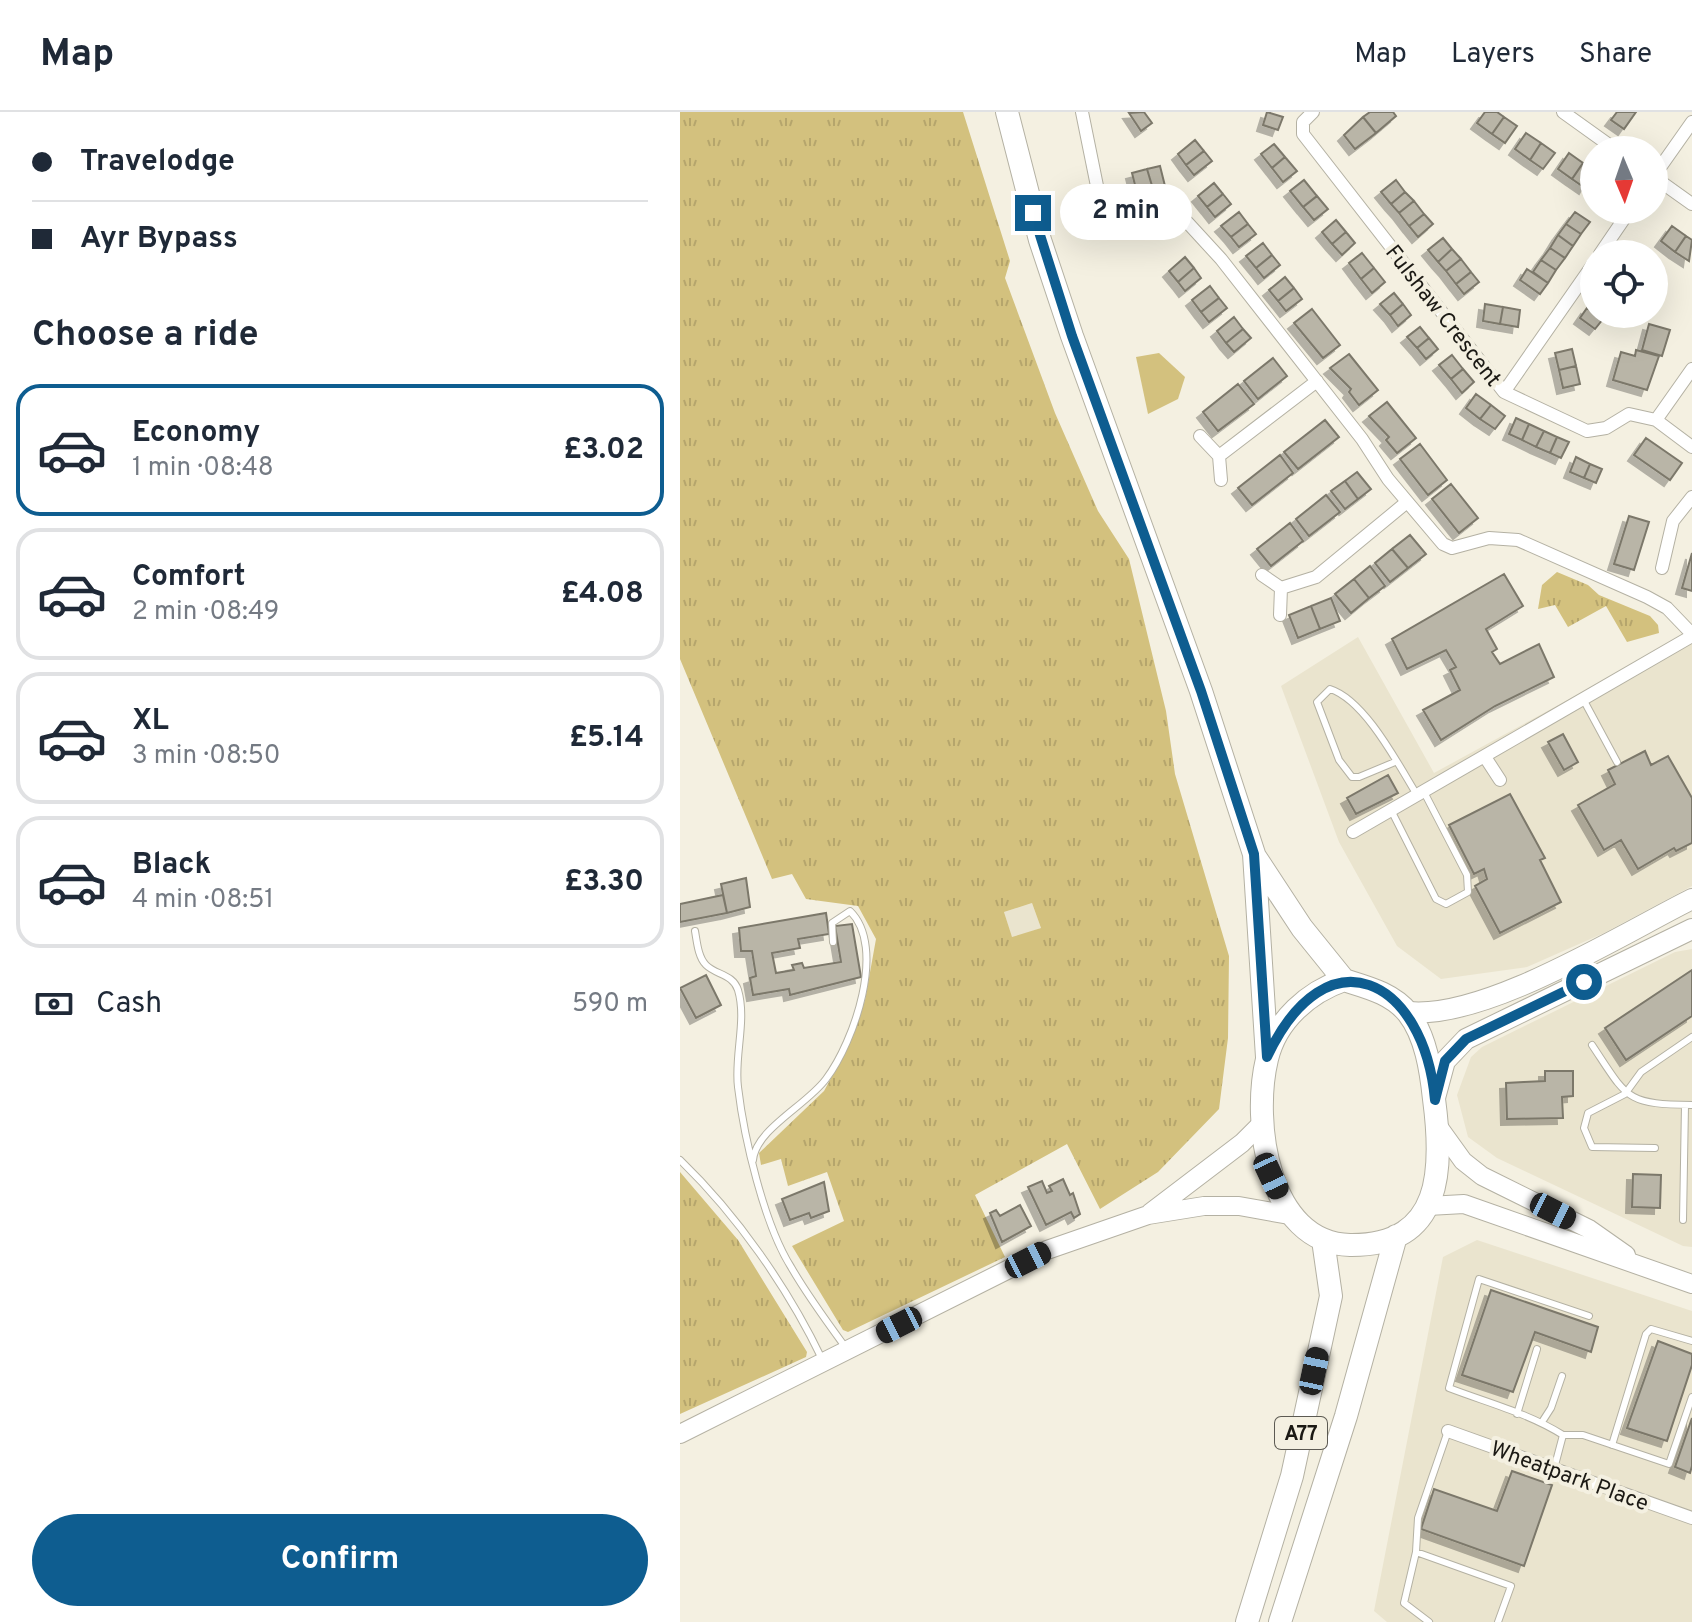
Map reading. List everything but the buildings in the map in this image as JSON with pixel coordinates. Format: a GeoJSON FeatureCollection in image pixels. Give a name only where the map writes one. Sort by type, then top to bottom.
{"type":"FeatureCollection","features":[{"type":"Feature","properties":{"kind":"highway"},"geometry":{"type":"LineString","coordinates":[[1007,112],[1040,240],[1195,676],[1254,854],[1302,928],[1344,980],[1380,991],[1408,1012],[1426,1051],[1440,1129],[1437,1185],[1428,1206],[1396,1236],[1352,1245],[1323,1240],[1289,1215],[1271,1176],[1264,1121],[1267,1057],[1254,854]]}},
{"type":"Feature","properties":{"kind":"highway"},"geometry":{"type":"LineString","coordinates":[[1267,1057],[1277,1035],[1302,1002],[1321,988],[1344,980]]}},
{"type":"Feature","properties":{"kind":"highway","name":"A77"},"geometry":{"type":"LineString","coordinates":[[1280,1622],[1362,1358],[1396,1236]]}},
{"type":"Feature","properties":{"kind":"highway","name":"A77"},"geometry":{"type":"LineString","coordinates":[[1247,1622],[1292,1476],[1331,1296],[1323,1240]]}},
{"type":"Feature","properties":{"kind":"main road"},"geometry":{"type":"LineString","coordinates":[[1408,1012],[1446,1012],[1489,999],[1692,899]]}},
{"type":"Feature","properties":{"kind":"main road"},"geometry":{"type":"LineString","coordinates":[[1435,1100],[1445,1061],[1466,1039],[1692,929]]}},
{"type":"Feature","properties":{"kind":"main road"},"geometry":{"type":"LineString","coordinates":[[1148,1215],[1230,1153],[1264,1121]]}},
{"type":"Feature","properties":{"kind":"main road"},"geometry":{"type":"LineString","coordinates":[[1440,1129],[1463,1161],[1482,1176],[1589,1229],[1638,1263]]}},
{"type":"Feature","properties":{"kind":"main road"},"geometry":{"type":"LineString","coordinates":[[1428,1206],[1464,1204],[1692,1284]]}},
{"type":"Feature","properties":{"kind":"main road"},"geometry":{"type":"LineString","coordinates":[[680,1434],[1047,1250],[1148,1215],[1204,1206],[1239,1206],[1289,1215]]}},
{"type":"Feature","properties":{"kind":"street"},"geometry":{"type":"LineString","coordinates":[[1082,112],[1097,186],[1109,203],[1129,214],[1187,222],[1317,381],[1407,502],[1443,544],[1452,548],[1489,538],[1518,540],[1647,597],[1667,608],[1692,635],[1353,832]]}},
{"type":"Feature","properties":{"kind":"street","name":"Fulshaw Crescent"},"geometry":{"type":"LineString","coordinates":[[1313,112],[1303,122],[1303,134],[1504,392],[1580,283]]}},
{"type":"Feature","properties":{"kind":"street"},"geometry":{"type":"LineString","coordinates":[[1563,112],[1596,136]]}},
{"type":"Feature","properties":{"kind":"street"},"geometry":{"type":"LineString","coordinates":[[1668,156],[1692,122]]}},
{"type":"Feature","properties":{"kind":"street"},"geometry":{"type":"LineString","coordinates":[[1668,186],[1692,204]]}},
{"type":"Feature","properties":{"kind":"street"},"geometry":{"type":"LineString","coordinates":[[1656,420],[1692,369]]}},
{"type":"Feature","properties":{"kind":"street"},"geometry":{"type":"LineString","coordinates":[[1219,456],[1317,381]]}},
{"type":"Feature","properties":{"kind":"street"},"geometry":{"type":"LineString","coordinates":[[1504,392],[1587,431],[1606,428],[1629,414],[1656,420],[1692,447]]}},
{"type":"Feature","properties":{"kind":"street"},"geometry":{"type":"LineString","coordinates":[[1200,436],[1219,456],[1221,480]]}},
{"type":"Feature","properties":{"kind":"street"},"geometry":{"type":"LineString","coordinates":[[1662,568],[1673,521],[1692,497]]}},
{"type":"Feature","properties":{"kind":"street"},"geometry":{"type":"LineString","coordinates":[[1281,588],[1316,577],[1407,502]]}},
{"type":"Feature","properties":{"kind":"street"},"geometry":{"type":"LineString","coordinates":[[1262,575],[1281,588]]}},
{"type":"Feature","properties":{"kind":"street"},"geometry":{"type":"LineString","coordinates":[[1280,615],[1281,588]]}},
{"type":"Feature","properties":{"kind":"street"},"geometry":{"type":"LineString","coordinates":[[1485,757],[1500,780]]}},
{"type":"Feature","properties":{"kind":"street","name":"Wheatpark Place"},"geometry":{"type":"LineString","coordinates":[[1448,1431],[1692,1518]]}},
{"type":"Feature","properties":{"kind":"lane"},"geometry":{"type":"LineString","coordinates":[[1391,810],[1436,899],[1446,904],[1468,892],[1467,875],[1420,793],[1395,762],[1359,707],[1345,694],[1330,689],[1317,702],[1339,760],[1352,777],[1395,762]]}},
{"type":"Feature","properties":{"kind":"lane"},"geometry":{"type":"LineString","coordinates":[[1583,699],[1617,762]]}},
{"type":"Feature","properties":{"kind":"lane"},"geometry":{"type":"LineString","coordinates":[[753,1164],[754,1148],[759,1141],[827,1078],[851,1027],[867,964],[865,934],[861,922],[850,911],[832,923],[833,942]]}},
{"type":"Feature","properties":{"kind":"lane"},"geometry":{"type":"LineString","coordinates":[[695,931],[699,951],[707,965],[723,973],[738,987],[737,1077],[753,1164],[777,1238],[790,1266],[848,1351]]}},
{"type":"Feature","properties":{"kind":"lane"},"geometry":{"type":"LineString","coordinates":[[1655,1148],[1592,1147],[1584,1128],[1588,1113],[1625,1094],[1641,1072],[1692,1037]]}},
{"type":"Feature","properties":{"kind":"lane"},"geometry":{"type":"LineString","coordinates":[[1592,1045],[1625,1094],[1645,1104],[1688,1105],[1683,1220]]}},
{"type":"Feature","properties":{"kind":"lane"},"geometry":{"type":"LineString","coordinates":[[680,1160],[744,1235],[808,1330],[824,1362]]}},
{"type":"Feature","properties":{"kind":"lane"},"geometry":{"type":"LineString","coordinates":[[1589,1316],[1479,1279],[1449,1388],[1517,1414],[1532,1415],[1563,1435],[1583,1435],[1669,1464],[1692,1397]]}},
{"type":"Feature","properties":{"kind":"lane"},"geometry":{"type":"LineString","coordinates":[[1612,1445],[1646,1334],[1651,1329],[1692,1341]]}},
{"type":"Feature","properties":{"kind":"lane"},"geometry":{"type":"LineString","coordinates":[[1517,1414],[1537,1349]]}},
{"type":"Feature","properties":{"kind":"lane"},"geometry":{"type":"LineString","coordinates":[[1542,1422],[1551,1408],[1562,1376]]}},
{"type":"Feature","properties":{"kind":"lane"},"geometry":{"type":"LineString","coordinates":[[1429,1622],[1404,1603],[1416,1552],[1418,1518],[1448,1431]]}},
{"type":"Feature","properties":{"kind":"lane"},"geometry":{"type":"LineString","coordinates":[[1554,1469],[1563,1435]]}},
{"type":"Feature","properties":{"kind":"lane"},"geometry":{"type":"LineString","coordinates":[[1416,1552],[1511,1586],[1498,1622]]}},
{"type":"Feature","properties":{"kind":"shaded area"},"geometry":{"type":"Polygon","coordinates":[[[1692,632],[1692,886],[1604,933],[1527,967],[1441,979],[1397,946],[1339,842],[1281,686],[1358,637],[1434,773],[1692,632]]]}},
{"type":"Feature","properties":{"kind":"shaded area"},"geometry":{"type":"Polygon","coordinates":[[[1032,903],[1041,928],[1012,938],[1004,912],[1032,903]]]}},
{"type":"Feature","properties":{"kind":"shaded area"},"geometry":{"type":"Polygon","coordinates":[[[1692,949],[1692,1247],[1683,1246],[1497,1158],[1468,1137],[1457,1095],[1471,1057],[1482,1047],[1675,952],[1692,949]]]}},
{"type":"Feature","properties":{"kind":"shaded area"},"geometry":{"type":"Polygon","coordinates":[[[1477,1240],[1692,1311],[1692,1622],[1387,1622],[1374,1611],[1443,1257],[1477,1240]]]}},
{"type":"Feature","properties":{"kind":"green space"},"geometry":{"type":"Polygon","coordinates":[[[680,112],[963,112],[1010,261],[1005,278],[1055,413],[1098,511],[1129,559],[1166,711],[1175,774],[1229,956],[1228,1038],[1219,1109],[1158,1172],[1100,1209],[1067,1144],[975,1195],[1005,1257],[848,1332],[843,1330],[792,1246],[844,1221],[827,1172],[788,1186],[781,1159],[761,1165],[759,1153],[824,1091],[849,1045],[865,1000],[876,939],[858,906],[806,899],[792,874],[772,879],[680,659],[680,112]],[[1032,903],[1004,912],[1012,937],[1041,928],[1032,903]]]}},
{"type":"Feature","properties":{"kind":"green space"},"geometry":{"type":"Polygon","coordinates":[[[1159,353],[1185,377],[1178,399],[1148,414],[1136,357],[1159,353]]]}},
{"type":"Feature","properties":{"kind":"green space"},"geometry":{"type":"Polygon","coordinates":[[[1557,572],[1588,585],[1599,595],[1650,616],[1658,625],[1659,633],[1627,642],[1606,606],[1568,627],[1555,605],[1538,609],[1542,585],[1557,572]]]}},
{"type":"Feature","properties":{"kind":"green space"},"geometry":{"type":"Polygon","coordinates":[[[680,1172],[738,1240],[807,1352],[806,1357],[680,1414],[680,1172]]]}},
{"type":"Feature","properties":{"kind":"route"},"geometry":{"type":"LineString","coordinates":[[1033,213],[1072,336],[1129,500],[1201,691],[1254,854],[1267,1057],[1277,1035],[1302,1002],[1321,988],[1344,980],[1380,991],[1408,1012],[1426,1051],[1435,1100],[1445,1061],[1466,1039],[1584,982]]}}]}
